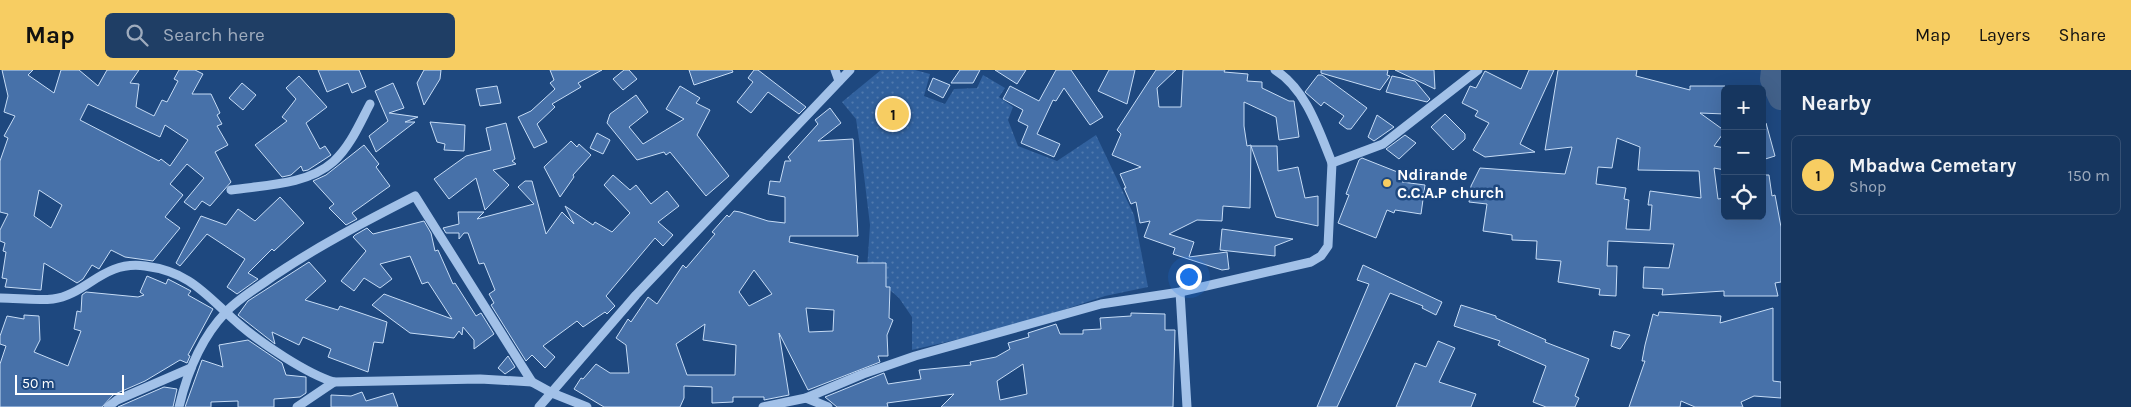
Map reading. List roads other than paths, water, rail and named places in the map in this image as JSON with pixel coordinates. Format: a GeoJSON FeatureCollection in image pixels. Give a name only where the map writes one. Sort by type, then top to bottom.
{"type":"FeatureCollection","features":[{"type":"Feature","properties":{"kind":"street"},"geometry":{"type":"LineString","coordinates":[[835,70],[839,81]]}},
{"type":"Feature","properties":{"kind":"street"},"geometry":{"type":"LineString","coordinates":[[539,407],[636,295],[850,70]]}},
{"type":"Feature","properties":{"kind":"street"},"geometry":{"type":"LineString","coordinates":[[763,407],[806,398],[862,374],[924,354],[1101,304],[1180,292],[1311,262],[1321,256],[1328,246],[1332,163],[1314,120],[1293,86],[1275,70]]}},
{"type":"Feature","properties":{"kind":"street"},"geometry":{"type":"LineString","coordinates":[[1332,163],[1383,144],[1478,70]]}},
{"type":"Feature","properties":{"kind":"street"},"geometry":{"type":"LineString","coordinates":[[231,190],[310,176],[334,162],[354,136],[370,104]]}},
{"type":"Feature","properties":{"kind":"street"},"geometry":{"type":"LineString","coordinates":[[179,407],[192,368],[208,334],[226,311],[305,255],[355,226],[415,196],[532,382]]}},
{"type":"Feature","properties":{"kind":"street"},"geometry":{"type":"LineString","coordinates":[[0,298],[54,299],[65,295],[107,271],[124,266],[144,266],[165,270],[198,286],[240,325],[316,377],[334,382],[480,378],[532,382],[552,393],[587,407]]}},
{"type":"Feature","properties":{"kind":"street"},"geometry":{"type":"LineString","coordinates":[[1180,292],[1187,407]]}},
{"type":"Feature","properties":{"kind":"street"},"geometry":{"type":"LineString","coordinates":[[108,407],[117,400],[192,368]]}},
{"type":"Feature","properties":{"kind":"street"},"geometry":{"type":"LineString","coordinates":[[297,407],[334,382]]}},
{"type":"Feature","properties":{"kind":"street"},"geometry":{"type":"LineString","coordinates":[[806,398],[828,407]]}},
{"type":"Feature","properties":{"kind":"waterway"},"geometry":{"type":"LineString","coordinates":[[1774,70],[1773,79],[1781,97]]}},
{"type":"Feature","properties":{"kind":"place","name":"Mbadwa Cemetary"},"geometry":{"type":"Point","coordinates":[893,114]}},
{"type":"Feature","properties":{"kind":"place","name":"Ndirande C.C.A.P church"},"geometry":{"type":"Point","coordinates":[1387,183]}}]}
